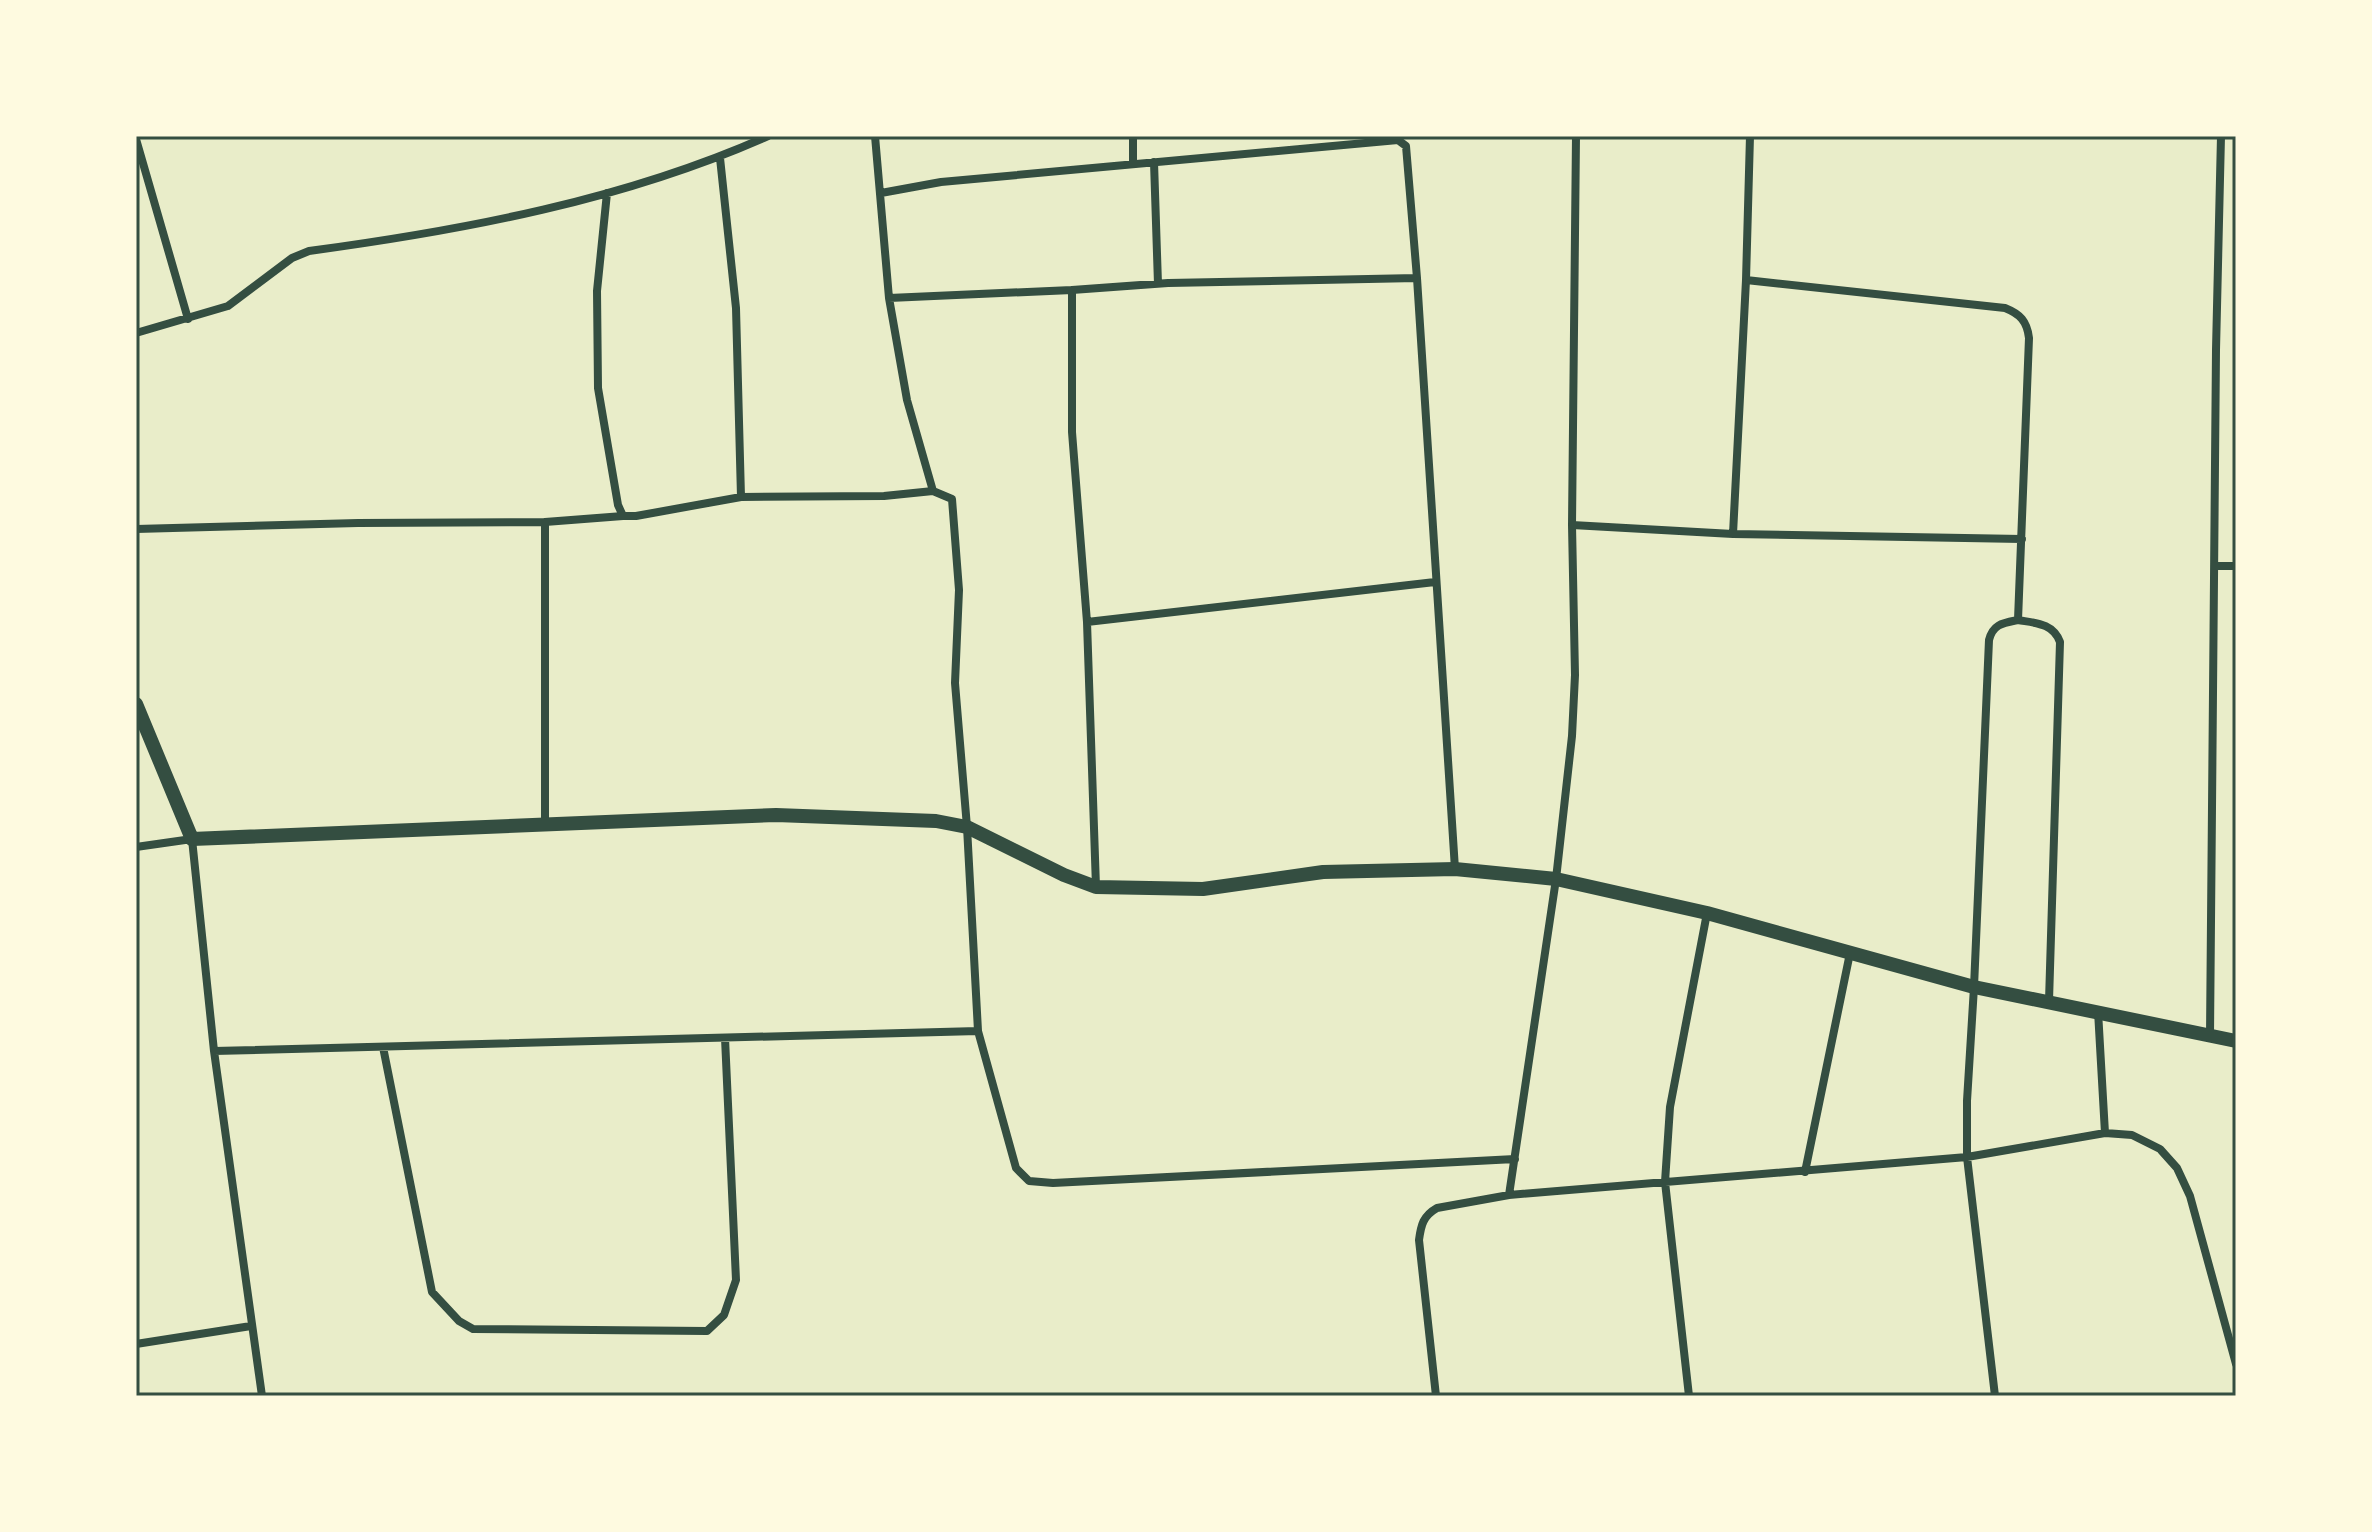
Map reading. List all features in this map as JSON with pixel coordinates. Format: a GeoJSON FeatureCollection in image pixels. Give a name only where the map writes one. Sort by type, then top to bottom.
{"type":"FeatureCollection","features":[{"type":"Feature","properties":{"kind":"street"},"geometry":{"type":"LineString","coordinates":[[136,333],[228,306],[292,258],[309,251],[499,220],[607,193],[720,158],[768,136]]}},
{"type":"Feature","properties":{"kind":"street"},"geometry":{"type":"LineString","coordinates":[[875,136],[889,298],[907,400],[933,491]]}},
{"type":"Feature","properties":{"kind":"street"},"geometry":{"type":"LineString","coordinates":[[1133,136],[1133,164]]}},
{"type":"Feature","properties":{"kind":"street"},"geometry":{"type":"LineString","coordinates":[[1509,1195],[1556,879],[1573,721],[1576,136]]}},
{"type":"Feature","properties":{"kind":"street"},"geometry":{"type":"LineString","coordinates":[[1733,534],[1750,136]]}},
{"type":"Feature","properties":{"kind":"street"},"geometry":{"type":"LineString","coordinates":[[2210,1036],[2221,136]]}},
{"type":"Feature","properties":{"kind":"street"},"geometry":{"type":"LineString","coordinates":[[136,139],[188,319]]}},
{"type":"Feature","properties":{"kind":"street"},"geometry":{"type":"LineString","coordinates":[[881,193],[941,182],[1398,140],[1406,146],[1455,869]]}},
{"type":"Feature","properties":{"kind":"street"},"geometry":{"type":"LineString","coordinates":[[720,158],[736,308],[741,497]]}},
{"type":"Feature","properties":{"kind":"street"},"geometry":{"type":"LineString","coordinates":[[1154,162],[1158,284]]}},
{"type":"Feature","properties":{"kind":"street"},"geometry":{"type":"LineString","coordinates":[[607,193],[597,291],[598,388],[618,505],[623,516]]}},
{"type":"Feature","properties":{"kind":"street"},"geometry":{"type":"LineString","coordinates":[[889,298],[1158,284],[1417,278]]}},
{"type":"Feature","properties":{"kind":"street"},"geometry":{"type":"LineString","coordinates":[[1746,280],[2005,308],[2018,313],[2027,325],[2029,338],[2018,620]]}},
{"type":"Feature","properties":{"kind":"street"},"geometry":{"type":"LineString","coordinates":[[1072,290],[1072,432],[1087,622],[1096,887]]}},
{"type":"Feature","properties":{"kind":"street"},"geometry":{"type":"LineString","coordinates":[[136,529],[545,522],[636,516],[741,497],[884,496],[933,491],[952,499],[959,590],[955,683],[967,827],[978,1031],[1016,1168],[1029,1181],[1053,1183],[1515,1159]]}},
{"type":"Feature","properties":{"kind":"street"},"geometry":{"type":"LineString","coordinates":[[545,522],[545,824]]}},
{"type":"Feature","properties":{"kind":"street"},"geometry":{"type":"LineString","coordinates":[[1572,525],[1733,534],[2022,539]]}},
{"type":"Feature","properties":{"kind":"street"},"geometry":{"type":"LineString","coordinates":[[2215,566],[2236,566]]}},
{"type":"Feature","properties":{"kind":"street"},"geometry":{"type":"LineString","coordinates":[[1087,622],[1435,582]]}},
{"type":"Feature","properties":{"kind":"street"},"geometry":{"type":"LineString","coordinates":[[1995,1396],[1967,1157],[1967,1101],[1989,640],[1991,631],[1998,625],[2018,620],[2042,624],[2057,635],[2060,642],[2049,1001]]}},
{"type":"Feature","properties":{"kind":"street"},"geometry":{"type":"LineString","coordinates":[[136,704],[192,839],[214,1051],[262,1396]]}},
{"type":"Feature","properties":{"kind":"street"},"geometry":{"type":"LineString","coordinates":[[136,847],[192,839],[776,815],[936,821],[967,827],[1064,875],[1096,887],[1203,889],[1323,872],[1455,869],[1556,879],[1707,913],[1974,987],[2236,1041]]}},
{"type":"Feature","properties":{"kind":"street"},"geometry":{"type":"LineString","coordinates":[[1689,1396],[1665,1182],[1670,1107],[1707,913]]}},
{"type":"Feature","properties":{"kind":"street"},"geometry":{"type":"LineString","coordinates":[[1805,1172],[1850,953]]}},
{"type":"Feature","properties":{"kind":"street"},"geometry":{"type":"LineString","coordinates":[[2098,1011],[2105,1133]]}},
{"type":"Feature","properties":{"kind":"street"},"geometry":{"type":"LineString","coordinates":[[214,1051],[978,1031]]}},
{"type":"Feature","properties":{"kind":"street"},"geometry":{"type":"LineString","coordinates":[[383,1047],[432,1292],[459,1321],[473,1329],[707,1331],[724,1315],[736,1280],[725,1038]]}},
{"type":"Feature","properties":{"kind":"street"},"geometry":{"type":"LineString","coordinates":[[1436,1396],[1420,1257],[1421,1224],[1427,1214],[1437,1208],[1509,1195],[1967,1157],[2105,1133],[2132,1135],[2160,1149],[2177,1168],[2190,1196],[2236,1364]]}},
{"type":"Feature","properties":{"kind":"street"},"geometry":{"type":"LineString","coordinates":[[136,1344],[251,1326]]}}]}
